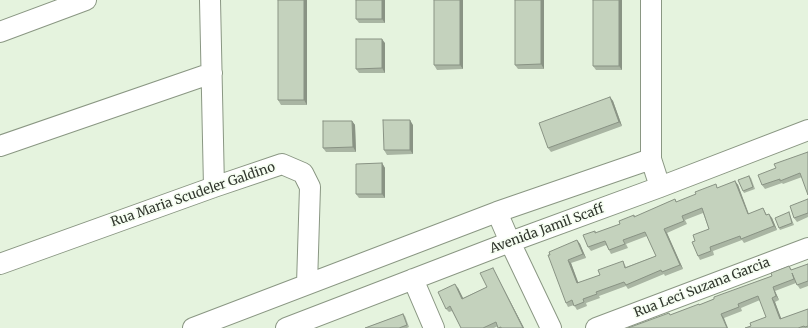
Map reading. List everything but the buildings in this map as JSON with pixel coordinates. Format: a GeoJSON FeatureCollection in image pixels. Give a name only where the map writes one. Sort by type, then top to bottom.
{"type":"FeatureCollection","features":[{"type":"Feature","properties":{"kind":"street"},"geometry":{"type":"LineString","coordinates":[[0,32],[86,0]]}},
{"type":"Feature","properties":{"kind":"street"},"geometry":{"type":"LineString","coordinates":[[210,0],[214,187]]}},
{"type":"Feature","properties":{"kind":"street"},"geometry":{"type":"LineString","coordinates":[[652,0],[651,159],[660,187]]}},
{"type":"Feature","properties":{"kind":"street"},"geometry":{"type":"LineString","coordinates":[[0,146],[212,73]]}},
{"type":"Feature","properties":{"kind":"street","name":"Avenida Jamil Scaff"},"geometry":{"type":"LineString","coordinates":[[286,328],[808,130]]}},
{"type":"Feature","properties":{"kind":"street"},"geometry":{"type":"LineString","coordinates":[[193,328],[497,212],[651,159]]}},
{"type":"Feature","properties":{"kind":"street","name":"Rua Maria Scudeler Galdino"},"geometry":{"type":"LineString","coordinates":[[0,264],[282,164],[303,173],[310,187],[307,284]]}},
{"type":"Feature","properties":{"kind":"street"},"geometry":{"type":"LineString","coordinates":[[497,212],[551,328]]}},
{"type":"Feature","properties":{"kind":"street","name":"Rua Leci Suzana Garcia"},"geometry":{"type":"LineString","coordinates":[[596,328],[808,248]]}},
{"type":"Feature","properties":{"kind":"street"},"geometry":{"type":"LineString","coordinates":[[413,279],[434,328]]}}]}
